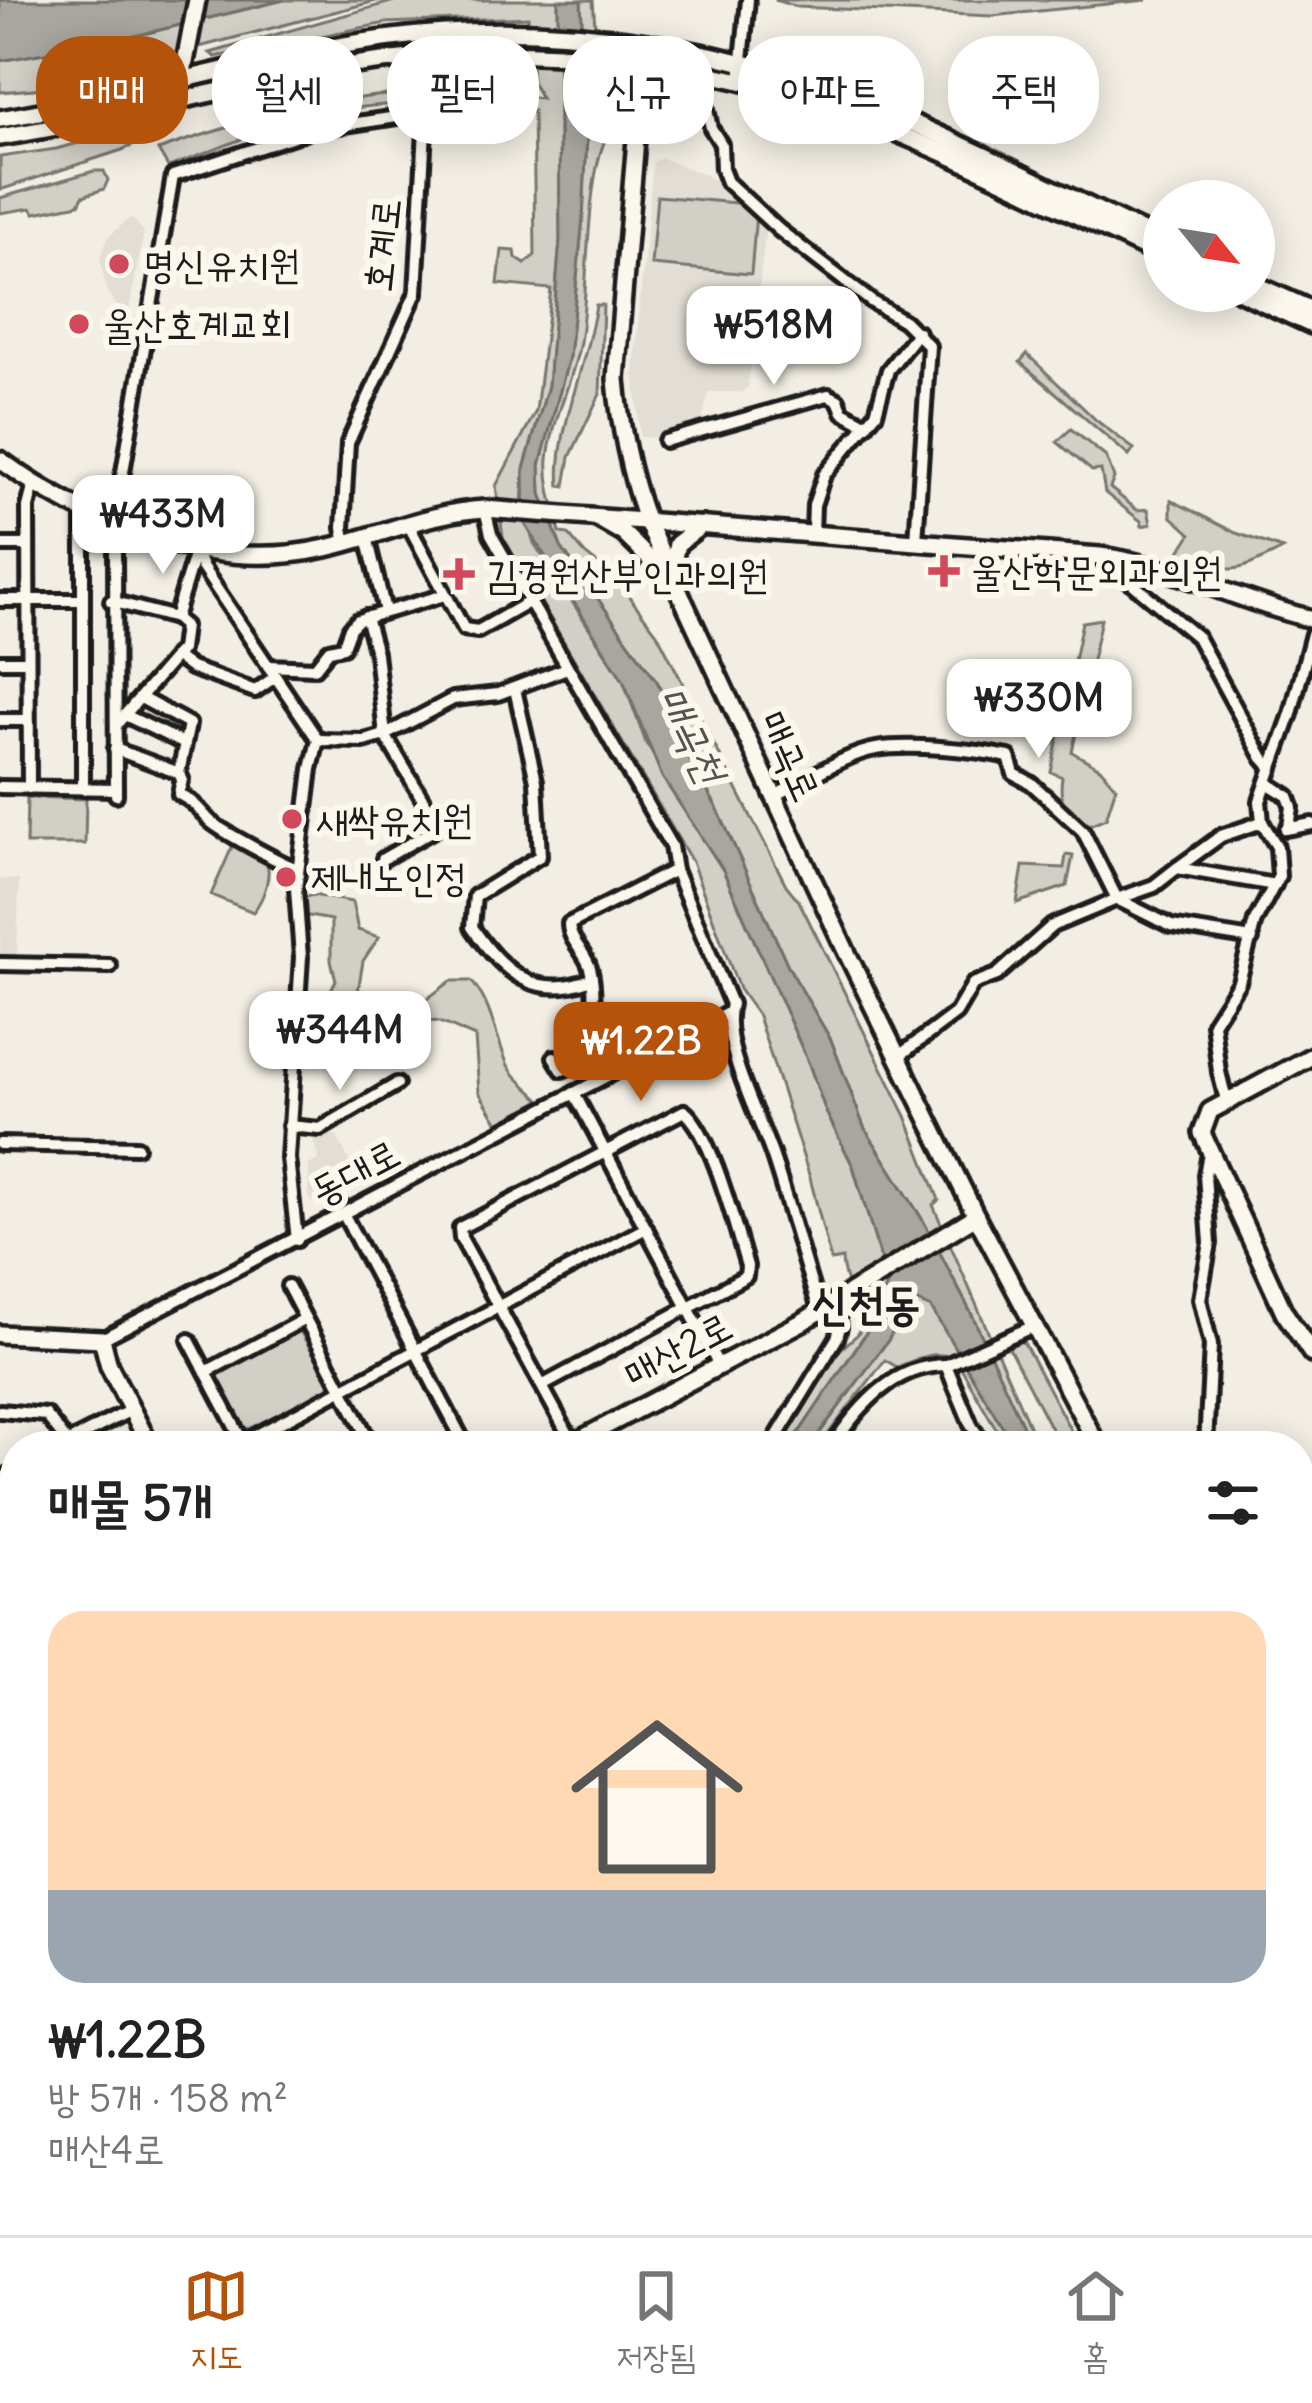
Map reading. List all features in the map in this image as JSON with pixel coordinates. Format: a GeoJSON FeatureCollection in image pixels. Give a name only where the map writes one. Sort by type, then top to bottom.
{"type":"FeatureCollection","features":[{"type":"Feature","properties":{"kind":"street"},"geometry":{"type":"LineString","coordinates":[[188,44],[197,0]]}},
{"type":"Feature","properties":{"kind":"street"},"geometry":{"type":"LineString","coordinates":[[745,36],[748,4]]}},
{"type":"Feature","properties":{"kind":"street"},"geometry":{"type":"LineString","coordinates":[[188,72],[385,39],[457,32],[573,36]]}},
{"type":"Feature","properties":{"kind":"street"},"geometry":{"type":"LineString","coordinates":[[188,101],[313,71],[385,61],[457,54],[563,58]]}},
{"type":"Feature","properties":{"kind":"street"},"geometry":{"type":"LineString","coordinates":[[0,119],[36,110]]}},
{"type":"Feature","properties":{"kind":"street","name":"호계로"},"geometry":{"type":"LineString","coordinates":[[115,525],[173,176],[312,130],[410,115],[419,117],[425,129],[416,293],[348,443],[346,544]]}},
{"type":"Feature","properties":{"kind":"street"},"geometry":{"type":"LineString","coordinates":[[924,129],[1143,232]]}},
{"type":"Feature","properties":{"kind":"street"},"geometry":{"type":"LineString","coordinates":[[0,137],[36,130]]}},
{"type":"Feature","properties":{"kind":"street"},"geometry":{"type":"LineString","coordinates":[[714,133],[722,144],[722,169],[728,182],[784,235],[917,332],[929,346],[916,541]]}},
{"type":"Feature","properties":{"kind":"street","name":"매곡로"},"geometry":{"type":"LineString","coordinates":[[635,144],[616,379],[623,443],[646,520],[772,797],[898,1056],[1090,1431]]}},
{"type":"Feature","properties":{"kind":"street"},"geometry":{"type":"LineString","coordinates":[[919,144],[1143,247]]}},
{"type":"Feature","properties":{"kind":"street"},"geometry":{"type":"LineString","coordinates":[[1275,293],[1312,310]]}},
{"type":"Feature","properties":{"kind":"street"},"geometry":{"type":"LineString","coordinates":[[1275,308],[1312,326]]}},
{"type":"Feature","properties":{"kind":"street"},"geometry":{"type":"LineString","coordinates":[[813,534],[812,518],[824,475],[867,424],[878,406],[888,370],[917,332]]}},
{"type":"Feature","properties":{"kind":"street"},"geometry":{"type":"LineString","coordinates":[[665,441],[828,395],[850,417],[867,424]]}},
{"type":"Feature","properties":{"kind":"street"},"geometry":{"type":"LineString","coordinates":[[0,460],[83,511],[196,548],[265,556],[346,544],[434,515],[485,509],[1100,556],[1168,569],[1312,619]]}},
{"type":"Feature","properties":{"kind":"street"},"geometry":{"type":"LineString","coordinates":[[29,788],[28,507],[34,484]]}},
{"type":"Feature","properties":{"kind":"street"},"geometry":{"type":"LineString","coordinates":[[485,509],[491,534],[670,846],[675,869],[731,1004],[733,1046],[773,1156],[820,1312]]}},
{"type":"Feature","properties":{"kind":"street"},"geometry":{"type":"LineString","coordinates":[[83,511],[83,789]]}},
{"type":"Feature","properties":{"kind":"street"},"geometry":{"type":"LineString","coordinates":[[595,516],[623,533],[673,579]]}},
{"type":"Feature","properties":{"kind":"street"},"geometry":{"type":"LineString","coordinates":[[408,524],[470,633],[529,602]]}},
{"type":"Feature","properties":{"kind":"street"},"geometry":{"type":"LineString","coordinates":[[0,787],[116,792],[120,720],[115,525]]}},
{"type":"Feature","properties":{"kind":"street"},"geometry":{"type":"LineString","coordinates":[[673,579],[677,544],[702,525]]}},
{"type":"Feature","properties":{"kind":"street"},"geometry":{"type":"LineString","coordinates":[[367,537],[385,611]]}},
{"type":"Feature","properties":{"kind":"street"},"geometry":{"type":"LineString","coordinates":[[0,544],[28,544]]}},
{"type":"Feature","properties":{"kind":"street"},"geometry":{"type":"LineString","coordinates":[[175,618],[196,548]]}},
{"type":"Feature","properties":{"kind":"street"},"geometry":{"type":"LineString","coordinates":[[196,548],[202,567],[318,740],[298,869],[301,957],[288,1180],[297,1240]]}},
{"type":"Feature","properties":{"kind":"street"},"geometry":{"type":"LineString","coordinates":[[1100,556],[1196,637],[1272,768]]}},
{"type":"Feature","properties":{"kind":"street"},"geometry":{"type":"LineString","coordinates":[[175,656],[191,668],[255,691],[272,672],[315,668],[328,650],[343,647],[353,623],[446,595]]}},
{"type":"Feature","properties":{"kind":"street"},"geometry":{"type":"LineString","coordinates":[[0,600],[83,600]]}},
{"type":"Feature","properties":{"kind":"street"},"geometry":{"type":"LineString","coordinates":[[114,601],[175,618],[184,626],[181,650],[120,720]]}},
{"type":"Feature","properties":{"kind":"street"},"geometry":{"type":"LineString","coordinates":[[366,617],[376,652],[385,735],[439,827],[383,859]]}},
{"type":"Feature","properties":{"kind":"street"},"geometry":{"type":"LineString","coordinates":[[1226,1100],[1213,1024],[1239,982],[1256,921],[1281,865],[1272,834],[1262,822],[1260,801],[1312,634]]}},
{"type":"Feature","properties":{"kind":"street"},"geometry":{"type":"LineString","coordinates":[[0,661],[28,661]]}},
{"type":"Feature","properties":{"kind":"street"},"geometry":{"type":"LineString","coordinates":[[318,740],[364,741],[385,735],[453,699],[515,689],[566,668]]}},
{"type":"Feature","properties":{"kind":"street"},"geometry":{"type":"LineString","coordinates":[[515,689],[536,781],[540,856],[475,896],[472,927],[503,961],[539,988],[566,988],[591,980]]}},
{"type":"Feature","properties":{"kind":"street"},"geometry":{"type":"LineString","coordinates":[[141,698],[189,724],[179,794],[198,803],[211,823],[298,869]]}},
{"type":"Feature","properties":{"kind":"street"},"geometry":{"type":"LineString","coordinates":[[0,720],[28,720]]}},
{"type":"Feature","properties":{"kind":"street"},"geometry":{"type":"LineString","coordinates":[[120,720],[183,743]]}},
{"type":"Feature","properties":{"kind":"street"},"geometry":{"type":"LineString","coordinates":[[115,748],[179,773]]}},
{"type":"Feature","properties":{"kind":"street"},"geometry":{"type":"LineString","coordinates":[[772,797],[876,749],[951,748],[1009,758],[1014,774],[1031,783],[1083,831],[1117,899],[1171,926],[1252,939]]}},
{"type":"Feature","properties":{"kind":"street"},"geometry":{"type":"LineString","coordinates":[[1267,783],[1288,796],[1289,827]]}},
{"type":"Feature","properties":{"kind":"street"},"geometry":{"type":"LineString","coordinates":[[898,1056],[956,1013],[973,984],[998,975],[1052,926],[1154,886],[1221,836],[1262,822]]}},
{"type":"Feature","properties":{"kind":"street"},"geometry":{"type":"LineString","coordinates":[[1272,834],[1312,824]]}},
{"type":"Feature","properties":{"kind":"street"},"geometry":{"type":"LineString","coordinates":[[1177,868],[1275,884]]}},
{"type":"Feature","properties":{"kind":"street"},"geometry":{"type":"LineString","coordinates":[[554,1057],[562,1070],[602,1060],[591,1022],[589,964],[568,933],[569,924],[675,869]]}},
{"type":"Feature","properties":{"kind":"street"},"geometry":{"type":"LineString","coordinates":[[0,964],[110,966]]}},
{"type":"Feature","properties":{"kind":"street","name":"동대로"},"geometry":{"type":"LineString","coordinates":[[102,1340],[728,1013]]}},
{"type":"Feature","properties":{"kind":"street"},"geometry":{"type":"LineString","coordinates":[[1312,1056],[1210,1111],[1202,1133],[1284,1312],[1312,1354]]}},
{"type":"Feature","properties":{"kind":"street"},"geometry":{"type":"LineString","coordinates":[[289,1126],[320,1130],[397,1084]]}},
{"type":"Feature","properties":{"kind":"street"},"geometry":{"type":"LineString","coordinates":[[574,1093],[719,1366]]}},
{"type":"Feature","properties":{"kind":"street"},"geometry":{"type":"LineString","coordinates":[[542,1386],[738,1284],[748,1271],[721,1183],[694,1120],[684,1111],[460,1228],[461,1238],[563,1431]]}},
{"type":"Feature","properties":{"kind":"street"},"geometry":{"type":"LineString","coordinates":[[0,1144],[137,1147]]}},
{"type":"Feature","properties":{"kind":"street"},"geometry":{"type":"LineString","coordinates":[[1207,1431],[1211,1345],[1200,1299],[1210,1243],[1205,1175],[1209,1153]]}},
{"type":"Feature","properties":{"kind":"street"},"geometry":{"type":"LineString","coordinates":[[344,1215],[458,1431]]}},
{"type":"Feature","properties":{"kind":"street","name":"매산2로"},"geometry":{"type":"LineString","coordinates":[[596,1431],[820,1312],[976,1216]]}},
{"type":"Feature","properties":{"kind":"street"},"geometry":{"type":"LineString","coordinates":[[267,1431],[646,1228]]}},
{"type":"Feature","properties":{"kind":"street"},"geometry":{"type":"LineString","coordinates":[[288,1286],[364,1431]]}},
{"type":"Feature","properties":{"kind":"street"},"geometry":{"type":"LineString","coordinates":[[780,1431],[837,1338],[840,1300]]}},
{"type":"Feature","properties":{"kind":"street"},"geometry":{"type":"LineString","coordinates":[[206,1372],[305,1319]]}},
{"type":"Feature","properties":{"kind":"street"},"geometry":{"type":"LineString","coordinates":[[842,1431],[878,1392],[906,1372],[951,1362],[1034,1326]]}},
{"type":"Feature","properties":{"kind":"street"},"geometry":{"type":"LineString","coordinates":[[0,1334],[102,1340],[109,1366],[142,1431]]}},
{"type":"Feature","properties":{"kind":"street"},"geometry":{"type":"LineString","coordinates":[[189,1340],[234,1431]]}},
{"type":"Feature","properties":{"kind":"street"},"geometry":{"type":"LineString","coordinates":[[951,1362],[979,1431]]}},
{"type":"Feature","properties":{"kind":"street"},"geometry":{"type":"LineString","coordinates":[[90,1431],[131,1410]]}},
{"type":"Feature","properties":{"kind":"street"},"geometry":{"type":"LineString","coordinates":[[0,1411],[46,1415],[56,1431]]}},
{"type":"Feature","properties":{"kind":"shaded area"},"geometry":{"type":"Polygon","coordinates":[[[0,0],[284,0],[134,36],[36,36],[36,55],[0,61],[0,0]]]}},
{"type":"Feature","properties":{"kind":"shaded area"},"geometry":{"type":"Polygon","coordinates":[[[284,0],[380,0],[241,36],[212,36],[212,44],[188,50],[188,36],[134,36],[284,0]]]}},
{"type":"Feature","properties":{"kind":"shaded area"},"geometry":{"type":"Polygon","coordinates":[[[398,0],[558,0],[560,240],[548,386],[524,469],[522,507],[534,543],[623,680],[646,743],[723,870],[853,1166],[888,1283],[869,1328],[800,1431],[789,1431],[840,1350],[859,1333],[842,1259],[831,1261],[758,1016],[739,989],[692,862],[503,537],[496,486],[536,411],[551,289],[498,284],[502,250],[515,251],[525,264],[535,255],[539,36],[529,36],[528,17],[386,23],[321,36],[270,36],[398,0]]]}},
{"type":"Feature","properties":{"kind":"shaded area"},"geometry":{"type":"Polygon","coordinates":[[[558,0],[581,0],[583,36],[563,36],[563,144],[587,144],[583,218],[569,357],[540,465],[541,494],[561,547],[658,683],[682,746],[717,808],[789,968],[831,1040],[864,1127],[924,1222],[1025,1431],[1005,1431],[931,1308],[909,1298],[889,1339],[821,1431],[800,1431],[869,1329],[888,1283],[853,1166],[723,870],[662,777],[623,680],[525,524],[524,469],[548,386],[560,240],[558,0]]]}},
{"type":"Feature","properties":{"kind":"shaded area"},"geometry":{"type":"Polygon","coordinates":[[[581,0],[593,0],[596,36],[583,36],[581,0]]]}},
{"type":"Feature","properties":{"kind":"shaded area"},"geometry":{"type":"Polygon","coordinates":[[[775,0],[1147,0],[992,16],[797,7],[775,0]]]}},
{"type":"Feature","properties":{"kind":"shaded area"},"geometry":{"type":"Polygon","coordinates":[[[36,55],[36,89],[0,92],[0,61],[36,55]]]}},
{"type":"Feature","properties":{"kind":"shaded area"},"geometry":{"type":"Polygon","coordinates":[[[387,95],[387,106],[363,108],[363,98],[387,95]]]}},
{"type":"Feature","properties":{"kind":"shaded area"},"geometry":{"type":"Polygon","coordinates":[[[212,133],[212,144],[230,144],[168,167],[158,150],[212,133]]]}},
{"type":"Feature","properties":{"kind":"shaded area"},"geometry":{"type":"Polygon","coordinates":[[[75,144],[136,144],[0,190],[0,157],[75,144]]]}},
{"type":"Feature","properties":{"kind":"shaded area"},"geometry":{"type":"Polygon","coordinates":[[[587,144],[604,144],[592,200],[580,342],[548,459],[560,533],[568,534],[615,578],[657,633],[786,885],[799,901],[906,1116],[939,1200],[933,1205],[1031,1431],[1025,1431],[924,1222],[864,1127],[831,1040],[789,968],[717,808],[682,746],[658,683],[561,547],[541,494],[540,465],[569,357],[587,144]]]}},
{"type":"Feature","properties":{"kind":"shaded area"},"geometry":{"type":"Polygon","coordinates":[[[662,158],[706,175],[748,202],[766,226],[748,387],[741,392],[709,392],[700,428],[655,438],[640,437],[634,368],[653,162],[662,158]]]}},
{"type":"Feature","properties":{"kind":"shaded area"},"geometry":{"type":"Polygon","coordinates":[[[104,171],[108,180],[104,189],[83,196],[79,204],[35,213],[31,208],[0,213],[0,198],[104,171]]]}},
{"type":"Feature","properties":{"kind":"shaded area"},"geometry":{"type":"Polygon","coordinates":[[[657,196],[747,204],[756,213],[751,274],[651,265],[657,196]]]}},
{"type":"Feature","properties":{"kind":"shaded area","name":"명신유치원"},"geometry":{"type":"Polygon","coordinates":[[[131,217],[144,232],[127,321],[106,290],[100,258],[109,236],[131,217]]]}},
{"type":"Feature","properties":{"kind":"shaded area"},"geometry":{"type":"Polygon","coordinates":[[[596,305],[603,305],[600,394],[570,457],[565,486],[560,486],[562,444],[596,305]]]}},
{"type":"Feature","properties":{"kind":"shaded area"},"geometry":{"type":"Polygon","coordinates":[[[1027,354],[1097,421],[1134,449],[1129,456],[1020,362],[1027,354]]]}},
{"type":"Feature","properties":{"kind":"shaded area"},"geometry":{"type":"Polygon","coordinates":[[[1071,429],[1106,457],[1114,478],[1110,488],[1137,510],[1148,509],[1151,524],[1142,526],[1105,493],[1101,470],[1092,471],[1057,442],[1071,429]]]}},
{"type":"Feature","properties":{"kind":"shaded area"},"geometry":{"type":"Polygon","coordinates":[[[1171,500],[1236,533],[1283,549],[1232,569],[1179,553],[1191,534],[1171,516],[1171,500]]]}},
{"type":"Feature","properties":{"kind":"shaded area"},"geometry":{"type":"Polygon","coordinates":[[[1101,619],[1072,752],[1100,768],[1116,787],[1106,818],[1087,826],[1065,806],[1062,777],[1051,772],[1082,622],[1101,619]]]}},
{"type":"Feature","properties":{"kind":"shaded area"},"geometry":{"type":"Polygon","coordinates":[[[27,797],[86,799],[85,844],[26,844],[27,797]]]}},
{"type":"Feature","properties":{"kind":"shaded area"},"geometry":{"type":"Polygon","coordinates":[[[236,838],[259,852],[268,868],[264,892],[253,912],[211,895],[236,838]]]}},
{"type":"Feature","properties":{"kind":"shaded area"},"geometry":{"type":"Polygon","coordinates":[[[1066,855],[1073,856],[1067,886],[1017,903],[1023,866],[1064,868],[1066,855]]]}},
{"type":"Feature","properties":{"kind":"shaded area"},"geometry":{"type":"Polygon","coordinates":[[[0,879],[19,880],[17,956],[0,956],[0,879]]]}},
{"type":"Feature","properties":{"kind":"shaded area"},"geometry":{"type":"Polygon","coordinates":[[[313,895],[352,902],[358,930],[379,937],[363,961],[355,1010],[424,1001],[451,981],[471,981],[488,1008],[510,1068],[541,1100],[498,1123],[479,1092],[475,1037],[437,1022],[415,1026],[373,1056],[328,1048],[321,1041],[318,1023],[336,980],[331,920],[303,915],[302,898],[313,895]]]}},
{"type":"Feature","properties":{"kind":"shaded area"},"geometry":{"type":"Polygon","coordinates":[[[324,1133],[336,1135],[356,1173],[353,1183],[314,1203],[308,1198],[309,1165],[319,1159],[313,1140],[324,1133]]]}},
{"type":"Feature","properties":{"kind":"shaded area"},"geometry":{"type":"Polygon","coordinates":[[[908,1298],[931,1307],[1005,1431],[997,1431],[959,1364],[937,1354],[897,1367],[885,1360],[831,1431],[821,1431],[889,1339],[908,1298]]]}},
{"type":"Feature","properties":{"kind":"shaded area"},"geometry":{"type":"Polygon","coordinates":[[[300,1331],[330,1382],[328,1388],[249,1429],[243,1427],[217,1378],[219,1373],[300,1331]]]}},
{"type":"Feature","properties":{"kind":"shaded area"},"geometry":{"type":"Polygon","coordinates":[[[1024,1343],[1071,1431],[1052,1431],[1009,1345],[1024,1343]]]}},
{"type":"Feature","properties":{"kind":"place","name":"명신유치원"},"geometry":{"type":"Point","coordinates":[119,264]}},
{"type":"Feature","properties":{"kind":"place","name":"울산호계교회"},"geometry":{"type":"Point","coordinates":[79,324]}},
{"type":"Feature","properties":{"kind":"place","name":"울산학문외과의원"},"geometry":{"type":"Point","coordinates":[944,571]}},
{"type":"Feature","properties":{"kind":"place","name":"김경원산부인과의원"},"geometry":{"type":"Point","coordinates":[459,574]}},
{"type":"Feature","properties":{"kind":"place","name":"새싹유치원"},"geometry":{"type":"Point","coordinates":[292,819]}},
{"type":"Feature","properties":{"kind":"place","name":"제내노인정"},"geometry":{"type":"Point","coordinates":[286,877]}},
{"type":"Feature","properties":{"kind":"district","name":"신천동"},"geometry":{"type":"Point","coordinates":[866,1303]}},
{"type":"Feature","properties":{"kind":"water label","name":"매곡천"},"geometry":{"type":"Point","coordinates":[692,734]}}]}
